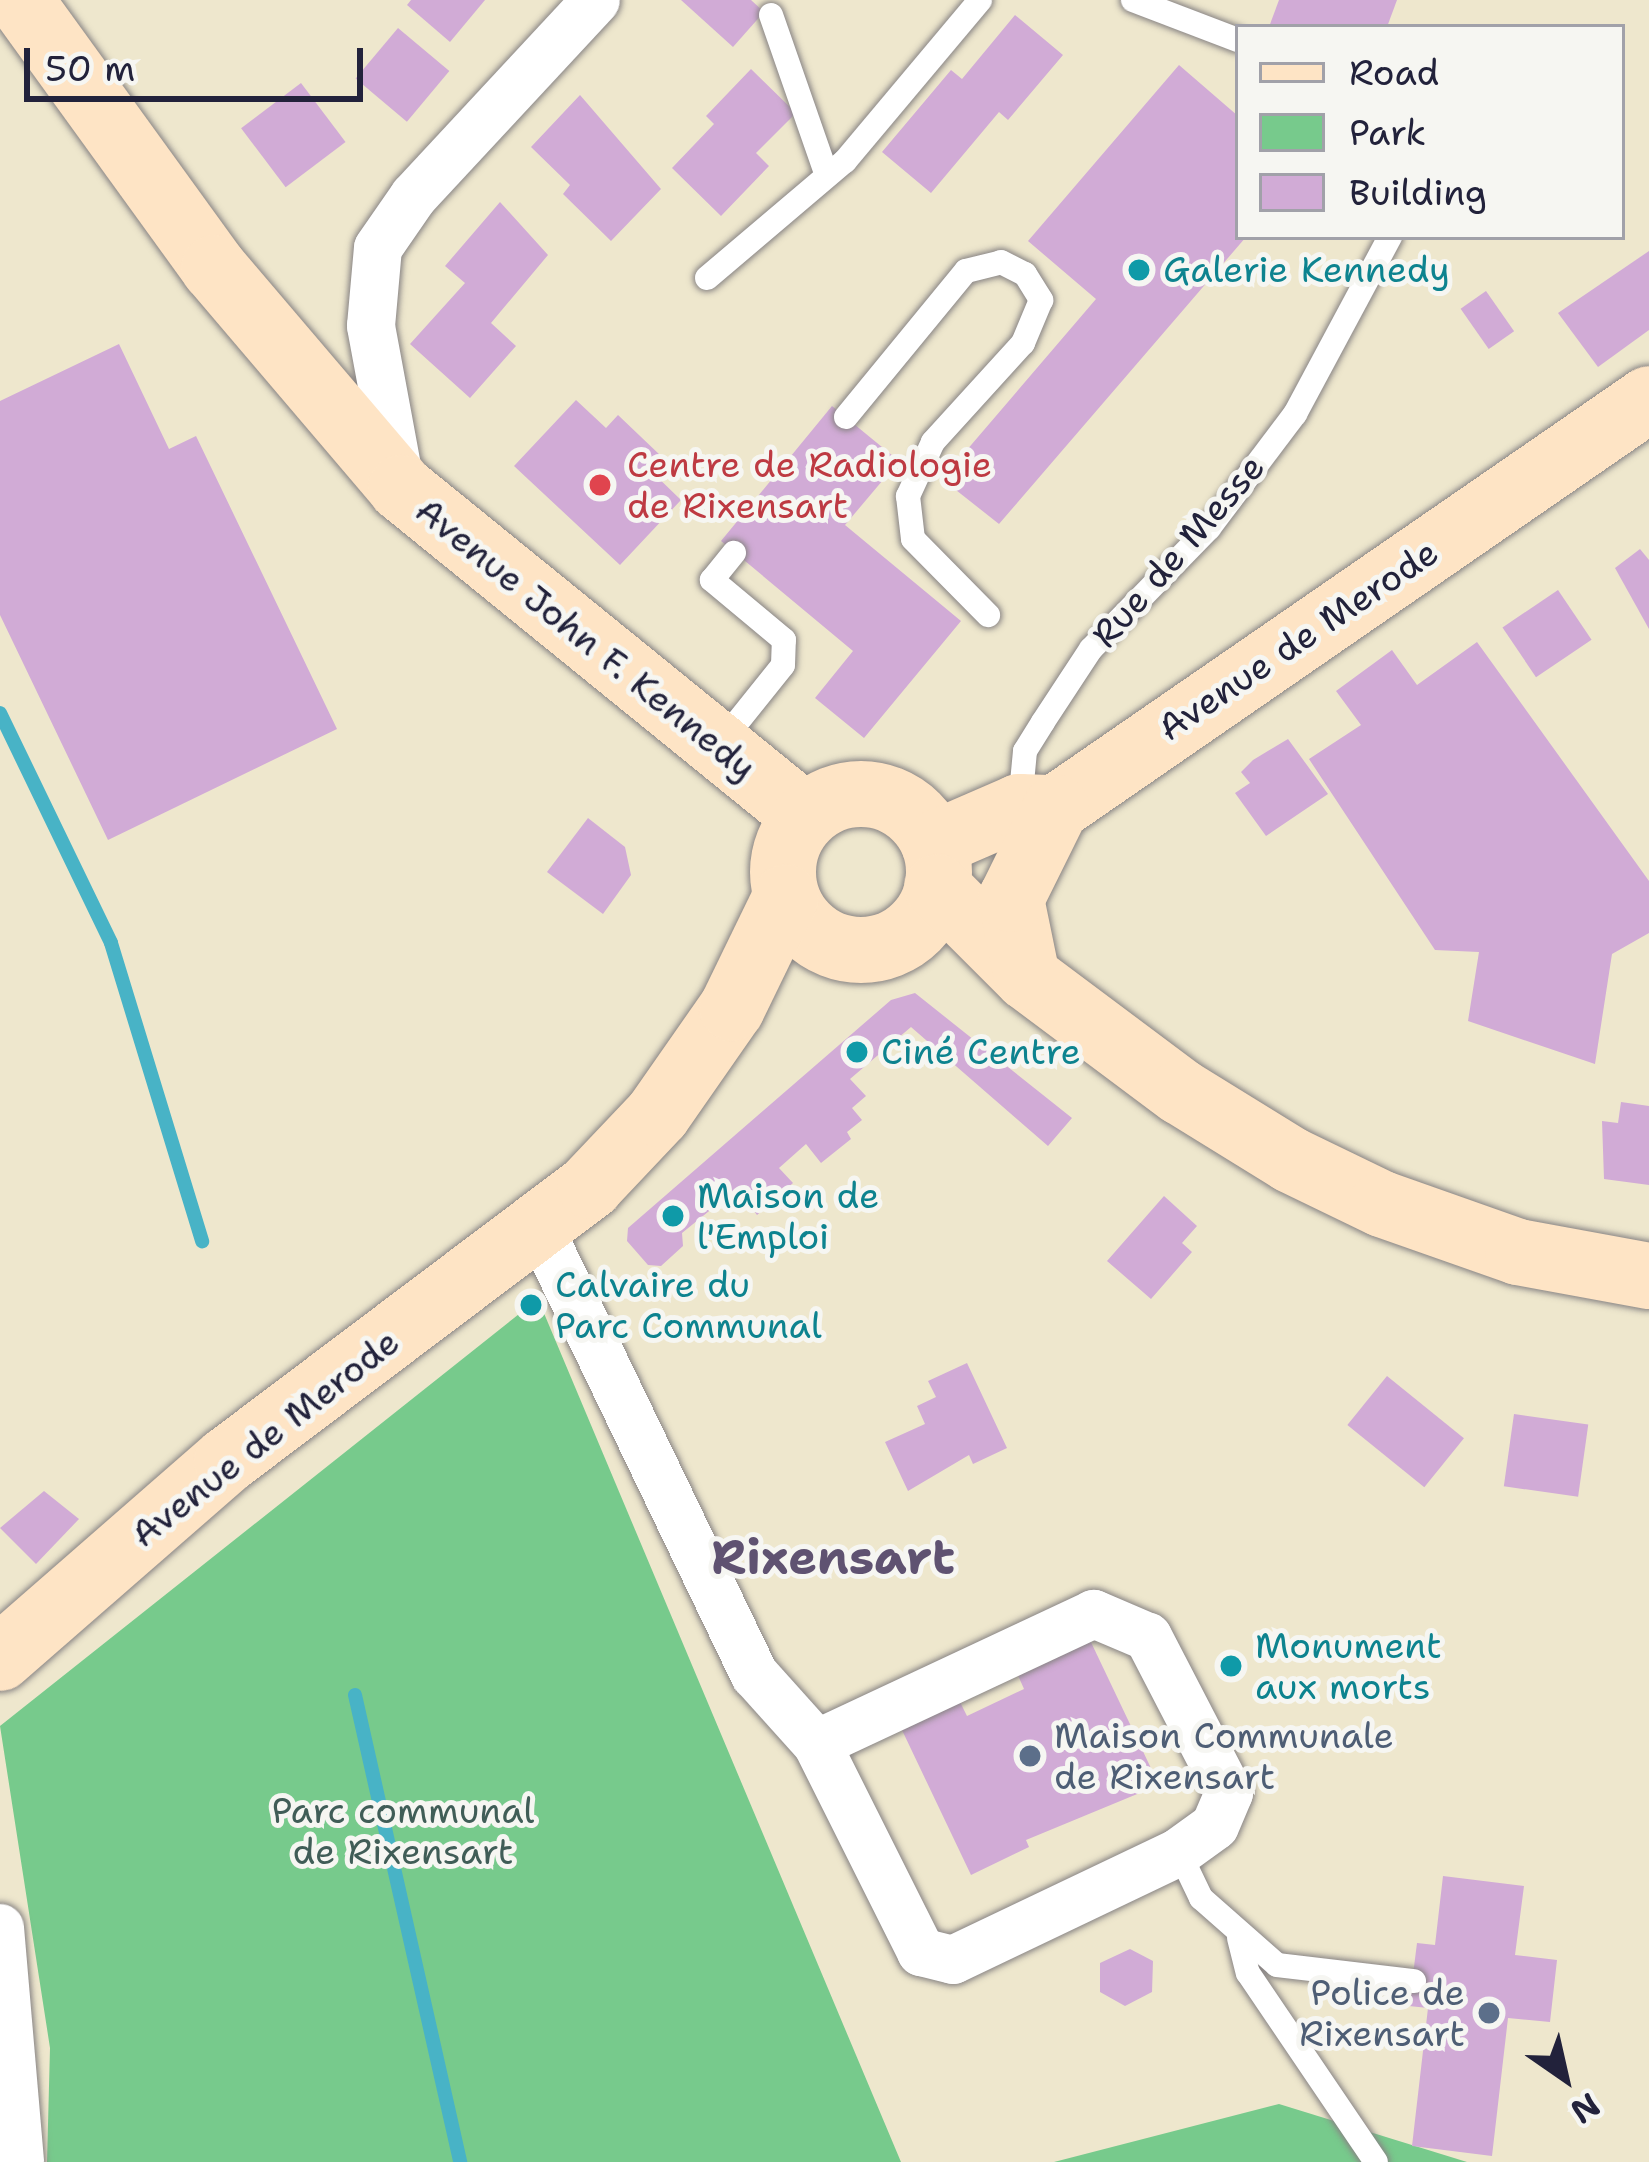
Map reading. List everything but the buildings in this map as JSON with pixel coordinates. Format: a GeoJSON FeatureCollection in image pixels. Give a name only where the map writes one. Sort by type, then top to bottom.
{"type":"FeatureCollection","features":[{"type":"Feature","properties":{"kind":"main road","name":"Avenue John F. Kennedy"},"geometry":{"type":"LineString","coordinates":[[20,0],[214,268],[401,488],[805,816]]}},
{"type":"Feature","properties":{"kind":"main road","name":"Avenue de Merode"},"geometry":{"type":"LineString","coordinates":[[936,865],[1038,807],[1649,399]]}},
{"type":"Feature","properties":{"kind":"main road"},"geometry":{"type":"LineString","coordinates":[[936,865],[924,918],[898,941],[866,950],[832,946],[804,927],[785,897],[788,840],[805,816],[832,799],[864,794],[912,813],[936,865],[1027,977],[1181,1092],[1327,1178],[1518,1252],[1649,1276]]}},
{"type":"Feature","properties":{"kind":"main road"},"geometry":{"type":"LineString","coordinates":[[1027,977],[1010,899],[1038,807]]}},
{"type":"Feature","properties":{"kind":"main road","name":"Avenue de Merode"},"geometry":{"type":"LineString","coordinates":[[0,1658],[227,1460],[540,1229],[658,1114],[733,1008],[785,897]]}},
{"type":"Feature","properties":{"kind":"street"},"geometry":{"type":"LineString","coordinates":[[401,488],[371,326],[378,248],[414,196],[596,0]]}},
{"type":"Feature","properties":{"kind":"street"},"geometry":{"type":"LineString","coordinates":[[540,1229],[755,1675],[817,1744],[921,1952],[953,1960],[1179,1852],[1216,1826],[1229,1793],[1148,1637],[1094,1614],[817,1744]]}},
{"type":"Feature","properties":{"kind":"street"},"geometry":{"type":"LineString","coordinates":[[0,1928],[20,2162]]}},
{"type":"Feature","properties":{"kind":"lane"},"geometry":{"type":"LineString","coordinates":[[707,278],[827,176],[980,0]]}},
{"type":"Feature","properties":{"kind":"lane"},"geometry":{"type":"LineString","coordinates":[[1133,0],[1235,39]]}},
{"type":"Feature","properties":{"kind":"lane"},"geometry":{"type":"LineString","coordinates":[[771,15],[827,176]]}},
{"type":"Feature","properties":{"kind":"lane","name":"Rue de Messe"},"geometry":{"type":"LineString","coordinates":[[1038,807],[1025,751],[1091,649],[1209,528],[1295,414],[1388,240]]}},
{"type":"Feature","properties":{"kind":"lane"},"geometry":{"type":"LineString","coordinates":[[846,417],[966,271],[1001,262],[1025,274],[1041,300],[1023,343],[933,442],[908,496],[913,539],[988,614]]}},
{"type":"Feature","properties":{"kind":"lane"},"geometry":{"type":"LineString","coordinates":[[717,747],[783,665],[784,640],[712,580],[734,553]]}},
{"type":"Feature","properties":{"kind":"lane"},"geometry":{"type":"LineString","coordinates":[[1179,1852],[1201,1898],[1239,1938],[1277,1965],[1414,1981]]}},
{"type":"Feature","properties":{"kind":"lane"},"geometry":{"type":"LineString","coordinates":[[1239,1938],[1248,1973],[1376,2162]]}},
{"type":"Feature","properties":{"kind":"green space","name":"Parc communal de Rixensart"},"geometry":{"type":"Polygon","coordinates":[[[538,1299],[901,2162],[47,2162],[50,2048],[0,1726],[538,1299]]]}},
{"type":"Feature","properties":{"kind":"green space"},"geometry":{"type":"Polygon","coordinates":[[[1279,2104],[1467,2162],[1054,2162],[1279,2104]]]}},
{"type":"Feature","properties":{"kind":"waterway"},"geometry":{"type":"LineString","coordinates":[[0,713],[111,943],[202,1241]]}},
{"type":"Feature","properties":{"kind":"waterway"},"geometry":{"type":"LineString","coordinates":[[355,1695],[460,2162]]}},
{"type":"Feature","properties":{"kind":"place","name":"Galerie Kennedy"},"geometry":{"type":"Point","coordinates":[1139,270]}},
{"type":"Feature","properties":{"kind":"place","name":"Centre de Radiologie de Rixensart"},"geometry":{"type":"Point","coordinates":[600,485]}},
{"type":"Feature","properties":{"kind":"place","name":"Ciné Centre"},"geometry":{"type":"Point","coordinates":[857,1052]}},
{"type":"Feature","properties":{"kind":"place","name":"Maison de l'Emploi"},"geometry":{"type":"Point","coordinates":[673,1216]}},
{"type":"Feature","properties":{"kind":"place","name":"Calvaire du Parc Communal"},"geometry":{"type":"Point","coordinates":[531,1305]}},
{"type":"Feature","properties":{"kind":"place","name":"Monument aux morts"},"geometry":{"type":"Point","coordinates":[1231,1666]}},
{"type":"Feature","properties":{"kind":"place","name":"Maison Communale de Rixensart"},"geometry":{"type":"Point","coordinates":[1030,1756]}},
{"type":"Feature","properties":{"kind":"place","name":"Police de Rixensart"},"geometry":{"type":"Point","coordinates":[1489,2013]}},
{"type":"Feature","properties":{"kind":"district","name":"Rixensart"},"geometry":{"type":"Point","coordinates":[833,1558]}}]}
